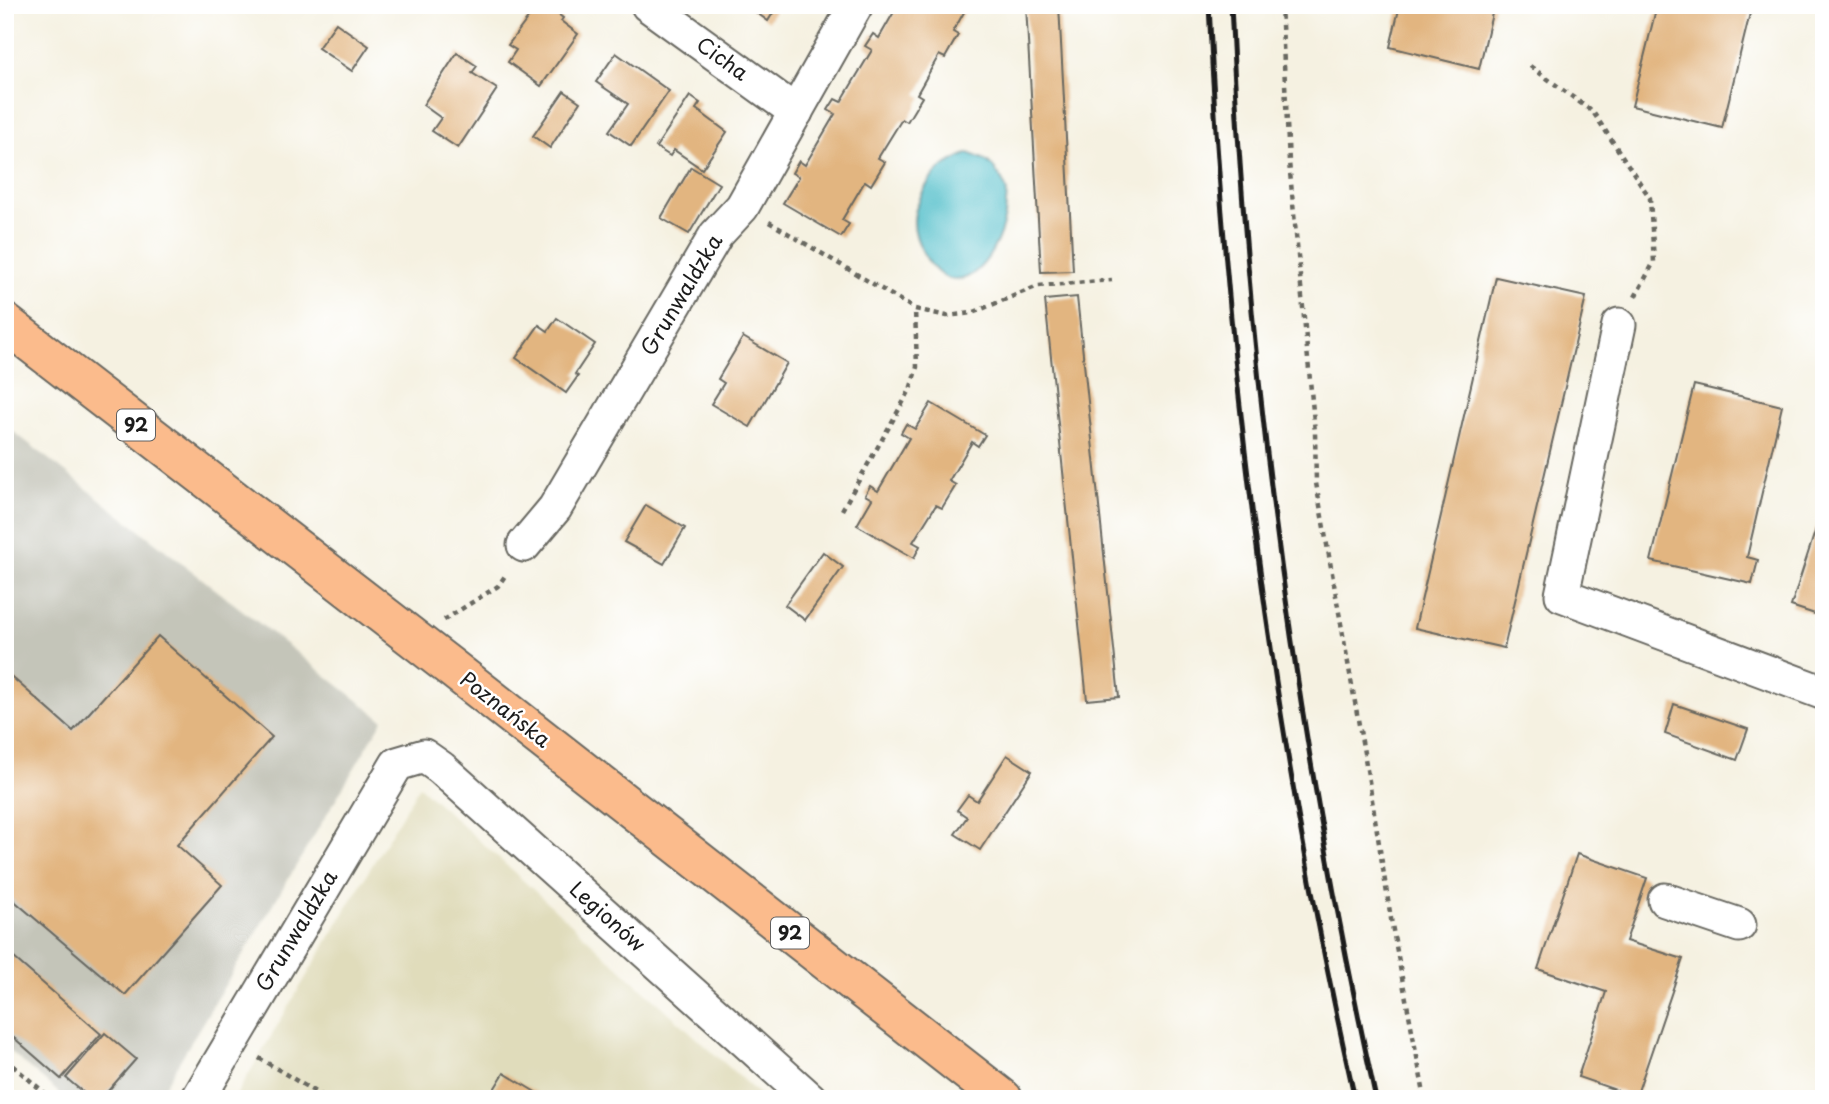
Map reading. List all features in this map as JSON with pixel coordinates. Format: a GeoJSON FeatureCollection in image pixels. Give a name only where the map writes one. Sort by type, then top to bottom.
{"type":"FeatureCollection","features":[{"type":"Feature","properties":{"kind":"main road","name":"Poznańska"},"geometry":{"type":"LineString","coordinates":[[5,323],[460,674],[1003,1099]]}},
{"type":"Feature","properties":{"kind":"street","name":"Cicha"},"geometry":{"type":"LineString","coordinates":[[648,5],[796,112]]}},
{"type":"Feature","properties":{"kind":"street","name":"Grunwaldzka"},"geometry":{"type":"LineString","coordinates":[[524,545],[555,508],[716,235],[742,206],[856,5]]}},
{"type":"Feature","properties":{"kind":"street"},"geometry":{"type":"LineString","coordinates":[[1619,325],[1562,594],[1824,693]]}},
{"type":"Feature","properties":{"kind":"street","name":"Legionów"},"geometry":{"type":"LineString","coordinates":[[397,764],[424,756],[441,768],[810,1099]]}},
{"type":"Feature","properties":{"kind":"street","name":"Grunwaldzka"},"geometry":{"type":"LineString","coordinates":[[198,1099],[397,764]]}},
{"type":"Feature","properties":{"kind":"street"},"geometry":{"type":"LineString","coordinates":[[1665,900],[1739,925]]}},
{"type":"Feature","properties":{"kind":"path"},"geometry":{"type":"LineString","coordinates":[[1281,5],[1289,162],[1315,432],[1316,483],[1394,939],[1425,1099]]}},
{"type":"Feature","properties":{"kind":"path"},"geometry":{"type":"LineString","coordinates":[[1530,66],[1593,112],[1650,198],[1654,262],[1619,325]]}},
{"type":"Feature","properties":{"kind":"path"},"geometry":{"type":"LineString","coordinates":[[742,206],[915,309],[947,316],[972,313],[1038,286],[1112,280]]}},
{"type":"Feature","properties":{"kind":"path"},"geometry":{"type":"LineString","coordinates":[[842,510],[910,390],[916,367],[915,309]]}},
{"type":"Feature","properties":{"kind":"path"},"geometry":{"type":"LineString","coordinates":[[438,624],[498,586],[524,545]]}},
{"type":"Feature","properties":{"kind":"path"},"geometry":{"type":"LineString","coordinates":[[252,1054],[327,1099]]}},
{"type":"Feature","properties":{"kind":"path"},"geometry":{"type":"LineString","coordinates":[[5,1059],[52,1099]]}},
{"type":"Feature","properties":{"kind":"shaded area"},"geometry":{"type":"Polygon","coordinates":[[[5,425],[383,720],[157,1099],[66,1099],[5,1047],[5,425]]]}},
{"type":"Feature","properties":{"kind":"shaded area"},"geometry":{"type":"Polygon","coordinates":[[[419,786],[764,1099],[234,1099],[419,786]]]}},
{"type":"Feature","properties":{"kind":"water"},"geometry":{"type":"Polygon","coordinates":[[[969,153],[986,161],[996,171],[1007,191],[1006,205],[1003,223],[988,257],[977,270],[965,278],[951,279],[937,272],[924,254],[915,232],[914,220],[920,198],[929,181],[949,163],[969,153]]]}},
{"type":"Feature","properties":{"kind":"building"},"geometry":{"type":"Polygon","coordinates":[[[538,5],[546,5],[578,34],[541,86],[508,62],[516,50],[508,45],[538,5]]]}},
{"type":"Feature","properties":{"kind":"building"},"geometry":{"type":"Polygon","coordinates":[[[746,5],[778,5],[768,21],[746,5]]]}},
{"type":"Feature","properties":{"kind":"building"},"geometry":{"type":"Polygon","coordinates":[[[898,5],[968,5],[953,32],[958,35],[945,58],[939,55],[917,94],[922,97],[907,122],[902,119],[878,158],[885,162],[871,185],[865,181],[842,220],[849,224],[841,237],[783,203],[799,177],[792,173],[799,161],[805,165],[835,114],[828,110],[835,99],[841,102],[872,50],[865,46],[873,34],[879,38],[898,5]]]}},
{"type":"Feature","properties":{"kind":"building"},"geometry":{"type":"Polygon","coordinates":[[[1026,5],[1059,5],[1073,271],[1041,272],[1026,5]]]}},
{"type":"Feature","properties":{"kind":"building"},"geometry":{"type":"Polygon","coordinates":[[[1400,5],[1494,5],[1479,69],[1390,47],[1400,5]]]}},
{"type":"Feature","properties":{"kind":"building"},"geometry":{"type":"Polygon","coordinates":[[[1657,5],[1752,5],[1722,128],[1632,106],[1657,5]]]}},
{"type":"Feature","properties":{"kind":"building"},"geometry":{"type":"Polygon","coordinates":[[[336,23],[369,46],[352,71],[318,48],[336,23]]]}},
{"type":"Feature","properties":{"kind":"building"},"geometry":{"type":"Polygon","coordinates":[[[457,53],[477,66],[472,73],[497,89],[458,148],[432,131],[441,118],[423,105],[457,53]]]}},
{"type":"Feature","properties":{"kind":"building"},"geometry":{"type":"Polygon","coordinates":[[[616,53],[669,91],[631,146],[609,131],[628,104],[596,82],[616,53]]]}},
{"type":"Feature","properties":{"kind":"building"},"geometry":{"type":"Polygon","coordinates":[[[564,91],[580,102],[550,148],[533,136],[564,91]]]}},
{"type":"Feature","properties":{"kind":"building"},"geometry":{"type":"Polygon","coordinates":[[[690,96],[700,103],[696,109],[727,132],[702,169],[674,150],[670,156],[656,147],[690,96]]]}},
{"type":"Feature","properties":{"kind":"building"},"geometry":{"type":"Polygon","coordinates":[[[691,167],[719,184],[689,234],[661,218],[691,167]]]}},
{"type":"Feature","properties":{"kind":"building"},"geometry":{"type":"Polygon","coordinates":[[[1496,277],[1586,297],[1504,648],[1415,628],[1496,277]]]}},
{"type":"Feature","properties":{"kind":"building"},"geometry":{"type":"Polygon","coordinates":[[[1077,297],[1119,697],[1087,700],[1045,300],[1077,297]]]}},
{"type":"Feature","properties":{"kind":"building"},"geometry":{"type":"Polygon","coordinates":[[[557,318],[595,344],[566,393],[516,358],[539,325],[548,331],[557,318]]]}},
{"type":"Feature","properties":{"kind":"building"},"geometry":{"type":"Polygon","coordinates":[[[743,337],[787,363],[750,427],[711,404],[724,383],[718,379],[743,337]]]}},
{"type":"Feature","properties":{"kind":"building"},"geometry":{"type":"Polygon","coordinates":[[[1694,385],[1782,406],[1747,557],[1758,560],[1752,584],[1651,561],[1694,385]]]}},
{"type":"Feature","properties":{"kind":"building"},"geometry":{"type":"Polygon","coordinates":[[[931,403],[985,435],[978,446],[972,442],[949,481],[956,485],[942,508],[936,505],[913,542],[920,546],[914,558],[857,525],[872,499],[865,495],[870,486],[878,491],[909,438],[901,433],[906,424],[915,429],[931,403]]]}},
{"type":"Feature","properties":{"kind":"building"},"geometry":{"type":"Polygon","coordinates":[[[646,505],[685,528],[664,564],[624,542],[646,505]]]}},
{"type":"Feature","properties":{"kind":"building"},"geometry":{"type":"Polygon","coordinates":[[[1824,507],[1824,617],[1791,606],[1824,507]]]}},
{"type":"Feature","properties":{"kind":"building"},"geometry":{"type":"Polygon","coordinates":[[[823,552],[843,567],[805,620],[785,605],[823,552]]]}},
{"type":"Feature","properties":{"kind":"building"},"geometry":{"type":"Polygon","coordinates":[[[158,636],[272,737],[177,845],[222,885],[125,995],[5,893],[5,671],[73,731],[158,636]]]}},
{"type":"Feature","properties":{"kind":"building"},"geometry":{"type":"Polygon","coordinates":[[[1674,704],[1748,729],[1737,760],[1665,734],[1674,704]]]}},
{"type":"Feature","properties":{"kind":"building"},"geometry":{"type":"Polygon","coordinates":[[[1007,755],[1032,771],[980,850],[955,834],[967,817],[957,810],[968,795],[977,801],[1007,755]]]}},
{"type":"Feature","properties":{"kind":"building"},"geometry":{"type":"Polygon","coordinates":[[[1577,854],[1647,878],[1626,941],[1683,959],[1636,1097],[1578,1077],[1606,992],[1538,969],[1577,854]]]}},
{"type":"Feature","properties":{"kind":"building"},"geometry":{"type":"Polygon","coordinates":[[[5,950],[101,1034],[61,1079],[5,1030],[5,950]]]}},
{"type":"Feature","properties":{"kind":"building"},"geometry":{"type":"Polygon","coordinates":[[[105,1033],[136,1059],[101,1099],[91,1099],[66,1078],[105,1033]]]}},
{"type":"Feature","properties":{"kind":"building"},"geometry":{"type":"Polygon","coordinates":[[[504,1073],[547,1099],[488,1099],[504,1073]]]}},
{"type":"Feature","properties":{"kind":"railway"},"geometry":{"type":"LineString","coordinates":[[1209,5],[1228,280],[1258,555],[1300,828],[1355,1099]]}},
{"type":"Feature","properties":{"kind":"railway"},"geometry":{"type":"LineString","coordinates":[[1231,5],[1249,280],[1280,555],[1322,828],[1376,1099]]}}]}
